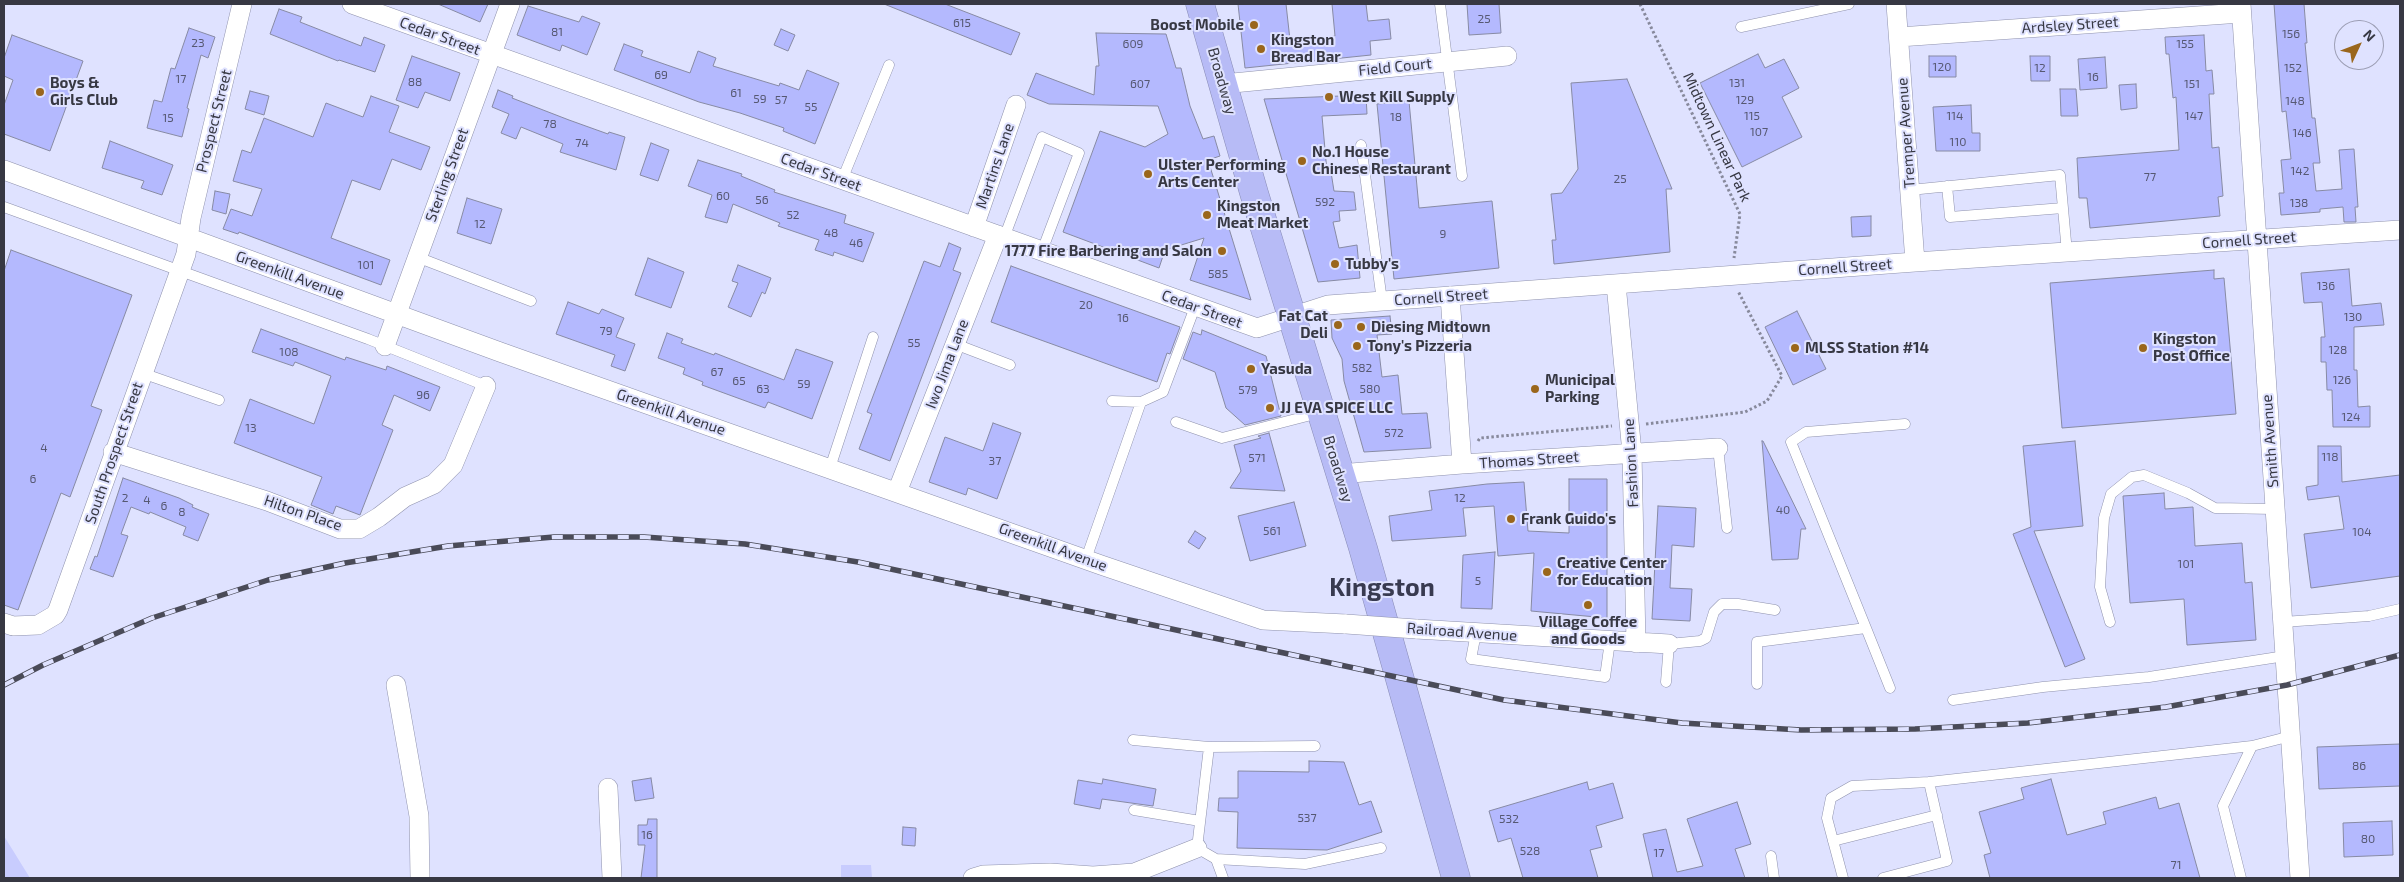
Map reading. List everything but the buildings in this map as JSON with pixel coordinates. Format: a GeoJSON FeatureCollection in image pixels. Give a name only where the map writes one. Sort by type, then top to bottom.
{"type":"FeatureCollection","features":[{"type":"Feature","properties":{"kind":"highway","name":"Broadway"},"geometry":{"type":"LineString","coordinates":[[1200,4],[1320,413],[1363,548],[1456,878]]}},
{"type":"Feature","properties":{"kind":"street","name":"Prospect Street"},"geometry":{"type":"LineString","coordinates":[[188,238],[190,218],[242,4]]}},
{"type":"Feature","properties":{"kind":"street","name":"Cedar Street"},"geometry":{"type":"LineString","coordinates":[[352,4],[1257,328],[1291,316]]}},
{"type":"Feature","properties":{"kind":"street","name":"Sterling Street"},"geometry":{"type":"LineString","coordinates":[[385,346],[510,4]]}},
{"type":"Feature","properties":{"kind":"street","name":"Tremper Avenue"},"geometry":{"type":"LineString","coordinates":[[1896,4],[1915,262]]}},
{"type":"Feature","properties":{"kind":"street","name":"Ardsley Street"},"geometry":{"type":"LineString","coordinates":[[1899,37],[2241,8]]}},
{"type":"Feature","properties":{"kind":"street","name":"Smith Avenue"},"geometry":{"type":"LineString","coordinates":[[2241,8],[2300,878]]}},
{"type":"Feature","properties":{"kind":"street","name":"Field Court"},"geometry":{"type":"LineString","coordinates":[[1223,84],[1507,56]]}},
{"type":"Feature","properties":{"kind":"street","name":"Martins Lane"},"geometry":{"type":"LineString","coordinates":[[974,227],[1016,105]]}},
{"type":"Feature","properties":{"kind":"street","name":"Greenkill Avenue"},"geometry":{"type":"LineString","coordinates":[[4,170],[188,238],[897,492],[1263,620],[1346,624]]}},
{"type":"Feature","properties":{"kind":"street","name":"Cornell Street"},"geometry":{"type":"LineString","coordinates":[[1291,316],[1328,305],[1915,262],[2400,230]]}},
{"type":"Feature","properties":{"kind":"street","name":"Iwo Jima Lane"},"geometry":{"type":"LineString","coordinates":[[897,492],[955,344],[1001,236]]}},
{"type":"Feature","properties":{"kind":"street","name":"South Prospect Street"},"geometry":{"type":"LineString","coordinates":[[4,623],[13,626],[38,626],[55,616],[58,610],[113,452],[180,272],[188,238]]}},
{"type":"Feature","properties":{"kind":"street","name":"Fashion Lane"},"geometry":{"type":"LineString","coordinates":[[1616,284],[1632,453],[1636,643]]}},
{"type":"Feature","properties":{"kind":"street"},"geometry":{"type":"LineString","coordinates":[[1450,296],[1462,464]]}},
{"type":"Feature","properties":{"kind":"street","name":"Hilton Place"},"geometry":{"type":"LineString","coordinates":[[113,452],[268,501],[340,529],[359,529],[379,517],[405,497],[434,484],[453,465],[486,386]]}},
{"type":"Feature","properties":{"kind":"street","name":"Thomas Street"},"geometry":{"type":"LineString","coordinates":[[1339,474],[1462,464],[1718,448]]}},
{"type":"Feature","properties":{"kind":"street","name":"Railroad Avenue"},"geometry":{"type":"LineString","coordinates":[[1346,624],[1668,644]]}},
{"type":"Feature","properties":{"kind":"street"},"geometry":{"type":"LineString","coordinates":[[396,685],[418,816],[420,878]]}},
{"type":"Feature","properties":{"kind":"street"},"geometry":{"type":"LineString","coordinates":[[608,788],[612,878]]}},
{"type":"Feature","properties":{"kind":"street"},"geometry":{"type":"LineString","coordinates":[[972,878],[983,875],[1092,876],[1134,872],[1197,848]]}},
{"type":"Feature","properties":{"kind":"lane"},"geometry":{"type":"LineString","coordinates":[[1440,4],[1462,176]]}},
{"type":"Feature","properties":{"kind":"lane"},"geometry":{"type":"LineString","coordinates":[[1741,27],[1849,4]]}},
{"type":"Feature","properties":{"kind":"lane"},"geometry":{"type":"LineString","coordinates":[[842,180],[889,65]]}},
{"type":"Feature","properties":{"kind":"lane"},"geometry":{"type":"LineString","coordinates":[[1001,236],[1042,136],[1079,153],[1042,251]]}},
{"type":"Feature","properties":{"kind":"lane"},"geometry":{"type":"LineString","coordinates":[[1361,144],[1382,301]]}},
{"type":"Feature","properties":{"kind":"lane"},"geometry":{"type":"LineString","coordinates":[[1910,190],[2060,175],[2067,252]]}},
{"type":"Feature","properties":{"kind":"lane"},"geometry":{"type":"LineString","coordinates":[[1947,186],[1950,218],[2063,208]]}},
{"type":"Feature","properties":{"kind":"lane"},"geometry":{"type":"LineString","coordinates":[[4,207],[385,346],[486,386]]}},
{"type":"Feature","properties":{"kind":"lane"},"geometry":{"type":"LineString","coordinates":[[418,257],[531,301]]}},
{"type":"Feature","properties":{"kind":"lane"},"geometry":{"type":"LineString","coordinates":[[1112,401],[1141,402],[1163,392],[1195,307]]}},
{"type":"Feature","properties":{"kind":"lane"},"geometry":{"type":"LineString","coordinates":[[830,468],[873,337]]}},
{"type":"Feature","properties":{"kind":"lane"},"geometry":{"type":"LineString","coordinates":[[955,344],[1010,365]]}},
{"type":"Feature","properties":{"kind":"lane"},"geometry":{"type":"LineString","coordinates":[[142,373],[220,400]]}},
{"type":"Feature","properties":{"kind":"lane"},"geometry":{"type":"LineString","coordinates":[[1086,559],[1141,402]]}},
{"type":"Feature","properties":{"kind":"lane"},"geometry":{"type":"LineString","coordinates":[[1176,422],[1222,438],[1320,413]]}},
{"type":"Feature","properties":{"kind":"lane"},"geometry":{"type":"LineString","coordinates":[[1890,688],[1791,442],[1806,432],[1905,424]]}},
{"type":"Feature","properties":{"kind":"lane"},"geometry":{"type":"LineString","coordinates":[[1718,448],[1727,528]]}},
{"type":"Feature","properties":{"kind":"lane"},"geometry":{"type":"LineString","coordinates":[[2110,622],[2100,587],[2104,518],[2111,494],[2132,477],[2144,475],[2188,493],[2215,508],[2275,509]]}},
{"type":"Feature","properties":{"kind":"lane"},"geometry":{"type":"LineString","coordinates":[[1666,682],[1668,644],[1700,641],[1706,638],[1714,612],[1722,604],[1738,604],[1775,610]]}},
{"type":"Feature","properties":{"kind":"lane"},"geometry":{"type":"LineString","coordinates":[[2283,622],[2369,616],[2400,609]]}},
{"type":"Feature","properties":{"kind":"lane"},"geometry":{"type":"LineString","coordinates":[[1757,684],[1757,642],[1866,628]]}},
{"type":"Feature","properties":{"kind":"lane"},"geometry":{"type":"LineString","coordinates":[[1476,633],[1471,659],[1605,677],[1610,641]]}},
{"type":"Feature","properties":{"kind":"lane"},"geometry":{"type":"LineString","coordinates":[[1953,700],[2044,687],[2149,677],[2285,656]]}},
{"type":"Feature","properties":{"kind":"lane"},"geometry":{"type":"LineString","coordinates":[[1843,878],[1827,818],[1831,798],[1852,786],[1929,782],[2252,746],[2291,736]]}},
{"type":"Feature","properties":{"kind":"lane"},"geometry":{"type":"LineString","coordinates":[[1133,740],[1210,746],[1315,746]]}},
{"type":"Feature","properties":{"kind":"lane"},"geometry":{"type":"LineString","coordinates":[[1210,746],[1197,848],[1216,859],[1305,864],[1381,848]]}},
{"type":"Feature","properties":{"kind":"lane"},"geometry":{"type":"LineString","coordinates":[[2241,878],[2223,806],[2252,746]]}},
{"type":"Feature","properties":{"kind":"lane"},"geometry":{"type":"LineString","coordinates":[[1883,878],[1947,861],[1929,782]]}},
{"type":"Feature","properties":{"kind":"lane"},"geometry":{"type":"LineString","coordinates":[[1134,810],[1200,821]]}},
{"type":"Feature","properties":{"kind":"lane"},"geometry":{"type":"LineString","coordinates":[[1833,841],[1937,815]]}},
{"type":"Feature","properties":{"kind":"lane"},"geometry":{"type":"LineString","coordinates":[[1771,856],[1774,878]]}},
{"type":"Feature","properties":{"kind":"lane"},"geometry":{"type":"LineString","coordinates":[[1216,859],[1223,878]]}},
{"type":"Feature","properties":{"kind":"path","name":"Midtown Linear Park"},"geometry":{"type":"LineString","coordinates":[[1480,438],[1630,425],[1745,412],[1767,401],[1782,376],[1739,294],[1735,276],[1734,256],[1740,214],[1640,4]]}},
{"type":"Feature","properties":{"kind":"shaded area"},"geometry":{"type":"Polygon","coordinates":[[[4,836],[30,878],[4,878],[4,836]]]}},
{"type":"Feature","properties":{"kind":"shaded area"},"geometry":{"type":"Polygon","coordinates":[[[841,865],[871,865],[872,878],[841,878],[841,865]]]}},
{"type":"Feature","properties":{"kind":"railway"},"geometry":{"type":"LineString","coordinates":[[4,685],[43,665],[152,618],[268,580],[345,563],[448,546],[554,537],[644,537],[745,544],[858,562],[1504,700],[1682,723],[1801,730],[1915,729],[2028,723],[2166,707],[2287,685],[2400,655]]}},
{"type":"Feature","properties":{"kind":"place","name":"Boost Mobile"},"geometry":{"type":"Point","coordinates":[1254,25]}},
{"type":"Feature","properties":{"kind":"place","name":"Kingston Bread Bar"},"geometry":{"type":"Point","coordinates":[1261,49]}},
{"type":"Feature","properties":{"kind":"place","name":"Boys & Girls Club"},"geometry":{"type":"Point","coordinates":[40,92]}},
{"type":"Feature","properties":{"kind":"place","name":"West Kill Supply"},"geometry":{"type":"Point","coordinates":[1329,97]}},
{"type":"Feature","properties":{"kind":"place","name":"No.1 House Chinese Restaurant"},"geometry":{"type":"Point","coordinates":[1302,161]}},
{"type":"Feature","properties":{"kind":"place","name":"Ulster Performing Arts Center"},"geometry":{"type":"Point","coordinates":[1148,174]}},
{"type":"Feature","properties":{"kind":"place","name":"Kingston Meat Market"},"geometry":{"type":"Point","coordinates":[1207,215]}},
{"type":"Feature","properties":{"kind":"place","name":"1777 Fire Barbering and Salon"},"geometry":{"type":"Point","coordinates":[1222,251]}},
{"type":"Feature","properties":{"kind":"place","name":"Tubby's"},"geometry":{"type":"Point","coordinates":[1335,264]}},
{"type":"Feature","properties":{"kind":"place","name":"Fat Cat Deli"},"geometry":{"type":"Point","coordinates":[1338,325]}},
{"type":"Feature","properties":{"kind":"place","name":"Diesing Midtown"},"geometry":{"type":"Point","coordinates":[1361,327]}},
{"type":"Feature","properties":{"kind":"place","name":"Tony's Pizzeria"},"geometry":{"type":"Point","coordinates":[1357,346]}},
{"type":"Feature","properties":{"kind":"place","name":"MLSS Station #14"},"geometry":{"type":"Point","coordinates":[1795,348]}},
{"type":"Feature","properties":{"kind":"place","name":"Kingston Post Office"},"geometry":{"type":"Point","coordinates":[2143,348]}},
{"type":"Feature","properties":{"kind":"place","name":"Yasuda"},"geometry":{"type":"Point","coordinates":[1251,369]}},
{"type":"Feature","properties":{"kind":"place","name":"Municipal Parking"},"geometry":{"type":"Point","coordinates":[1535,389]}},
{"type":"Feature","properties":{"kind":"place","name":"JJ EVA SPICE LLC"},"geometry":{"type":"Point","coordinates":[1270,408]}},
{"type":"Feature","properties":{"kind":"place","name":"Frank Guido's"},"geometry":{"type":"Point","coordinates":[1511,519]}},
{"type":"Feature","properties":{"kind":"place","name":"Creative Center for Education"},"geometry":{"type":"Point","coordinates":[1547,572]}},
{"type":"Feature","properties":{"kind":"place","name":"Village Coffee and Goods"},"geometry":{"type":"Point","coordinates":[1588,605]}},
{"type":"Feature","properties":{"kind":"district","name":"Kingston"},"geometry":{"type":"Point","coordinates":[1382,588]}}]}
